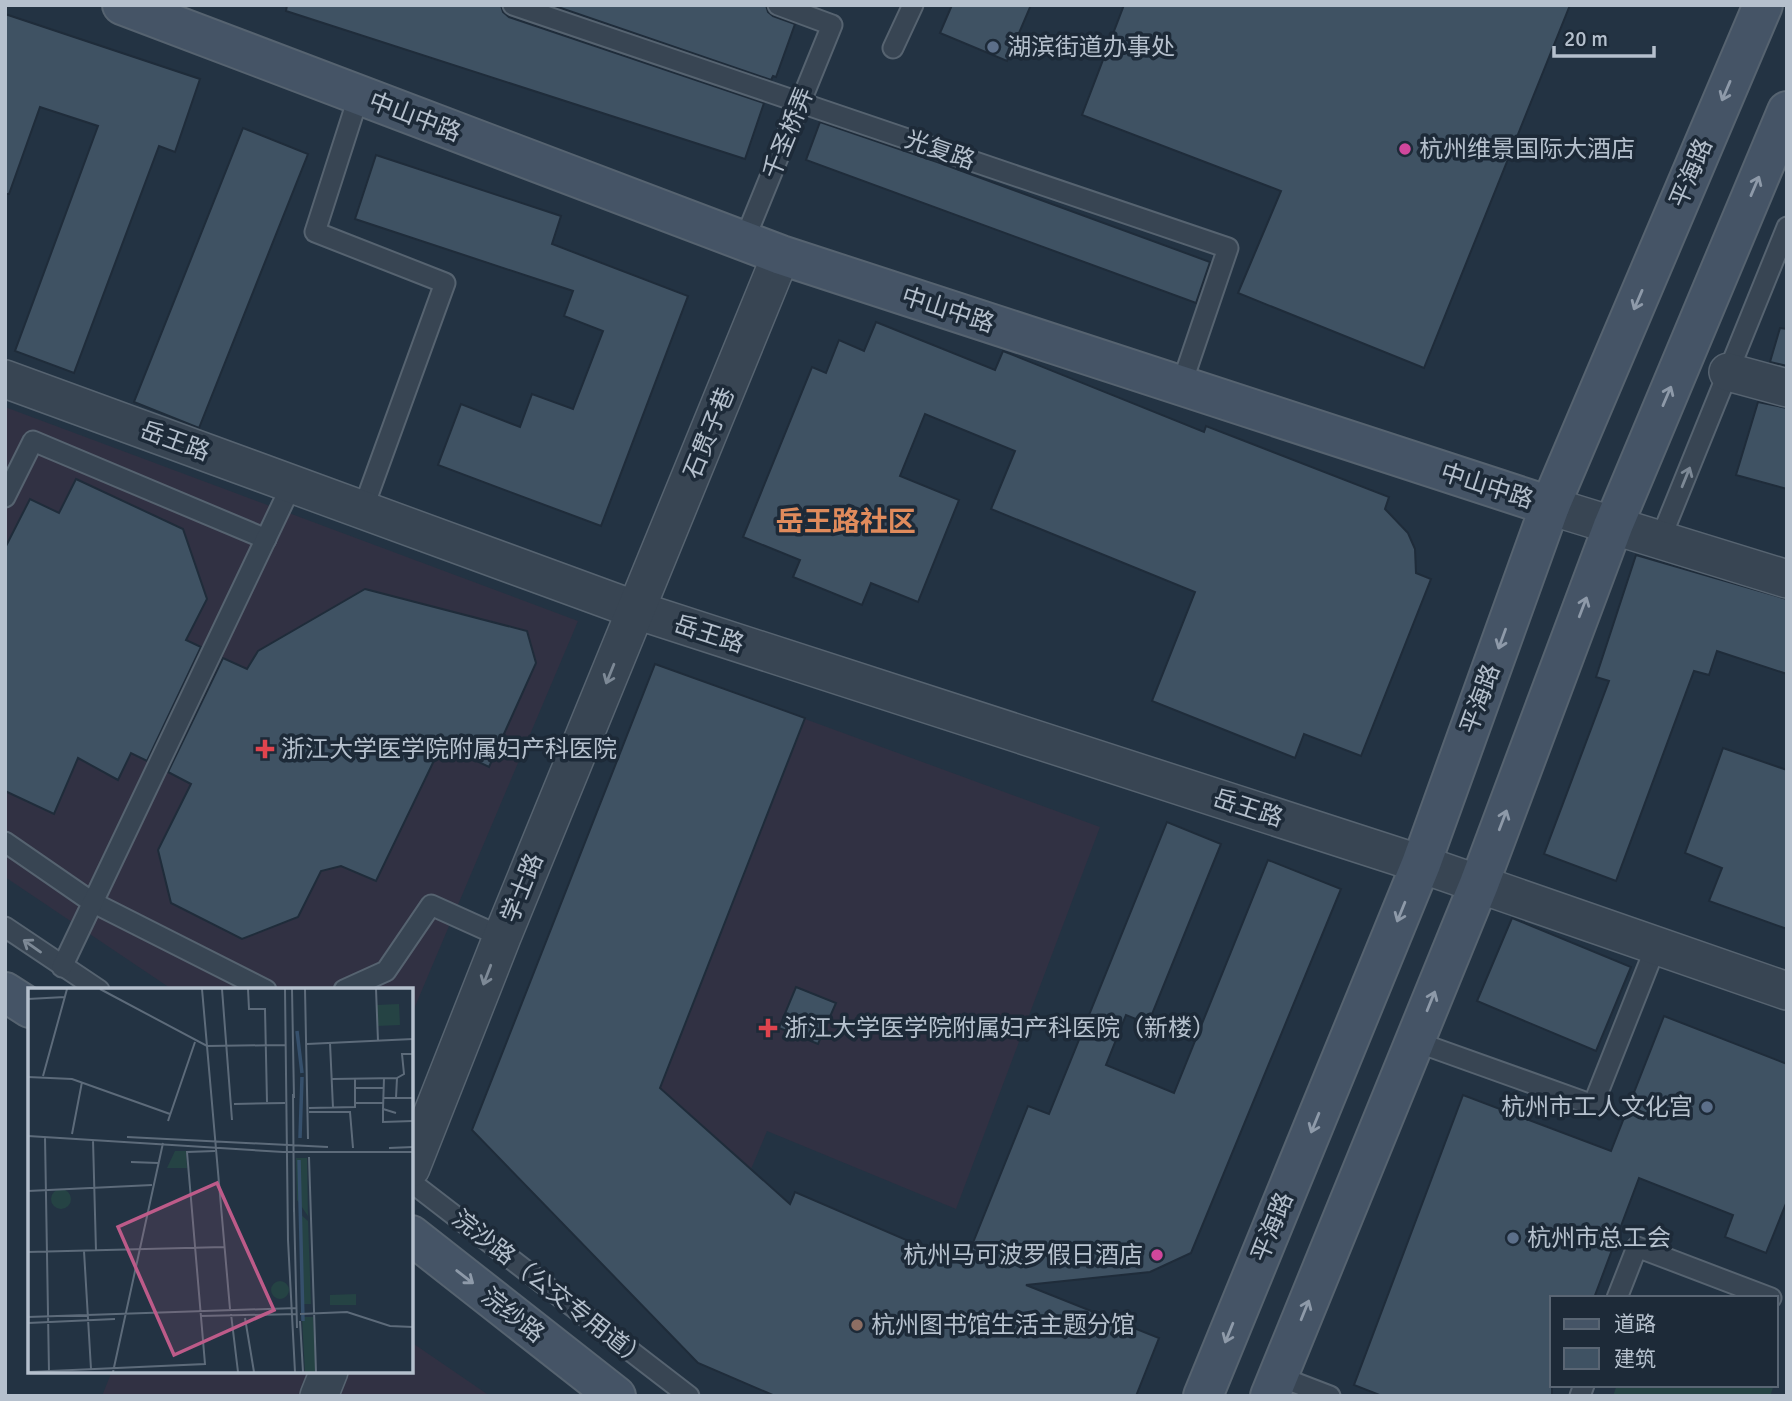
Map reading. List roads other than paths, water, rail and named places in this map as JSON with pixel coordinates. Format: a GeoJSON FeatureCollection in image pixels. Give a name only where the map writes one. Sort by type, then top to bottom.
{"type":"FeatureCollection","features":[{"type":"Feature","properties":{"kind":"main road","name":"中山中路"},"geometry":{"type":"LineString","coordinates":[[122,5],[781,255],[1550,506]]}},
{"type":"Feature","properties":{"kind":"main road","name":"平海路"},"geometry":{"type":"LineString","coordinates":[[1203,1396],[1421,863],[1550,506],[1763,5]]}},
{"type":"Feature","properties":{"kind":"main road"},"geometry":{"type":"LineString","coordinates":[[1274,1386],[1479,884],[1613,526],[1787,111]]}},
{"type":"Feature","properties":{"kind":"main road"},"geometry":{"type":"LineString","coordinates":[[5,992],[28,1007]]}},
{"type":"Feature","properties":{"kind":"main road","name":"浣纱路"},"geometry":{"type":"LineString","coordinates":[[413,1237],[616,1396]]}},
{"type":"Feature","properties":{"kind":"street","name":"石贯子巷"},"geometry":{"type":"LineString","coordinates":[[636,610],[781,255]]}},
{"type":"Feature","properties":{"kind":"street"},"geometry":{"type":"LineString","coordinates":[[1728,372],[1787,388]]}},
{"type":"Feature","properties":{"kind":"street","name":"岳王路"},"geometry":{"type":"LineString","coordinates":[[5,379],[636,610],[1421,863],[1787,991]]}},
{"type":"Feature","properties":{"kind":"street","name":"中山中路"},"geometry":{"type":"LineString","coordinates":[[1550,506],[1787,579]]}},
{"type":"Feature","properties":{"kind":"street","name":"学士路"},"geometry":{"type":"LineString","coordinates":[[413,1163],[636,610]]}},
{"type":"Feature","properties":{"kind":"street"},"geometry":{"type":"LineString","coordinates":[[319,1396],[328,1373]]}},
{"type":"Feature","properties":{"kind":"lane","name":"光复路"},"geometry":{"type":"LineString","coordinates":[[513,5],[1228,248],[1181,386]]}},
{"type":"Feature","properties":{"kind":"lane","name":"千圣桥弄"},"geometry":{"type":"LineString","coordinates":[[744,241],[832,25],[778,5]]}},
{"type":"Feature","properties":{"kind":"lane"},"geometry":{"type":"LineString","coordinates":[[893,48],[913,5]]}},
{"type":"Feature","properties":{"kind":"lane"},"geometry":{"type":"LineString","coordinates":[[359,95],[315,232],[446,283],[363,509]]}},
{"type":"Feature","properties":{"kind":"lane"},"geometry":{"type":"LineString","coordinates":[[1660,540],[1787,227]]}},
{"type":"Feature","properties":{"kind":"lane"},"geometry":{"type":"LineString","coordinates":[[5,497],[33,441],[266,539]]}},
{"type":"Feature","properties":{"kind":"lane"},"geometry":{"type":"LineString","coordinates":[[62,967],[292,484]]}},
{"type":"Feature","properties":{"kind":"lane"},"geometry":{"type":"LineString","coordinates":[[5,842],[92,902],[262,988]]}},
{"type":"Feature","properties":{"kind":"lane"},"geometry":{"type":"LineString","coordinates":[[348,988],[386,971],[430,905],[502,937]]}},
{"type":"Feature","properties":{"kind":"lane"},"geometry":{"type":"LineString","coordinates":[[5,927],[96,988]]}},
{"type":"Feature","properties":{"kind":"lane"},"geometry":{"type":"LineString","coordinates":[[1414,1041],[1593,1105],[1656,946]]}},
{"type":"Feature","properties":{"kind":"lane","name":"浣沙路（公交专用道）"},"geometry":{"type":"LineString","coordinates":[[413,1184],[689,1396]]}},
{"type":"Feature","properties":{"kind":"lane"},"geometry":{"type":"LineString","coordinates":[[1618,1296],[1637,1247],[1766,1296]]}},
{"type":"Feature","properties":{"kind":"lane"},"geometry":{"type":"LineString","coordinates":[[1274,1386],[1330,1396]]}},
{"type":"Feature","properties":{"kind":"place","name":"湖滨街道办事处"},"geometry":{"type":"Point","coordinates":[993,47]}},
{"type":"Feature","properties":{"kind":"place","name":"杭州维景国际大酒店"},"geometry":{"type":"Point","coordinates":[1405,149]}},
{"type":"Feature","properties":{"kind":"place","name":"浙江大学医学院附属妇产科医院"},"geometry":{"type":"Point","coordinates":[265,749]}},
{"type":"Feature","properties":{"kind":"place","name":"浙江大学医学院附属妇产科医院（新楼）"},"geometry":{"type":"Point","coordinates":[768,1028]}},
{"type":"Feature","properties":{"kind":"place","name":"杭州市工人文化宫"},"geometry":{"type":"Point","coordinates":[1707,1107]}},
{"type":"Feature","properties":{"kind":"place","name":"杭州市总工会"},"geometry":{"type":"Point","coordinates":[1513,1238]}},
{"type":"Feature","properties":{"kind":"place","name":"杭州马可波罗假日酒店"},"geometry":{"type":"Point","coordinates":[1157,1255]}},
{"type":"Feature","properties":{"kind":"place","name":"杭州图书馆生活主题分馆"},"geometry":{"type":"Point","coordinates":[857,1325]}},
{"type":"Feature","properties":{"kind":"district","name":"岳王路社区"},"geometry":{"type":"Point","coordinates":[846,521]}}]}
